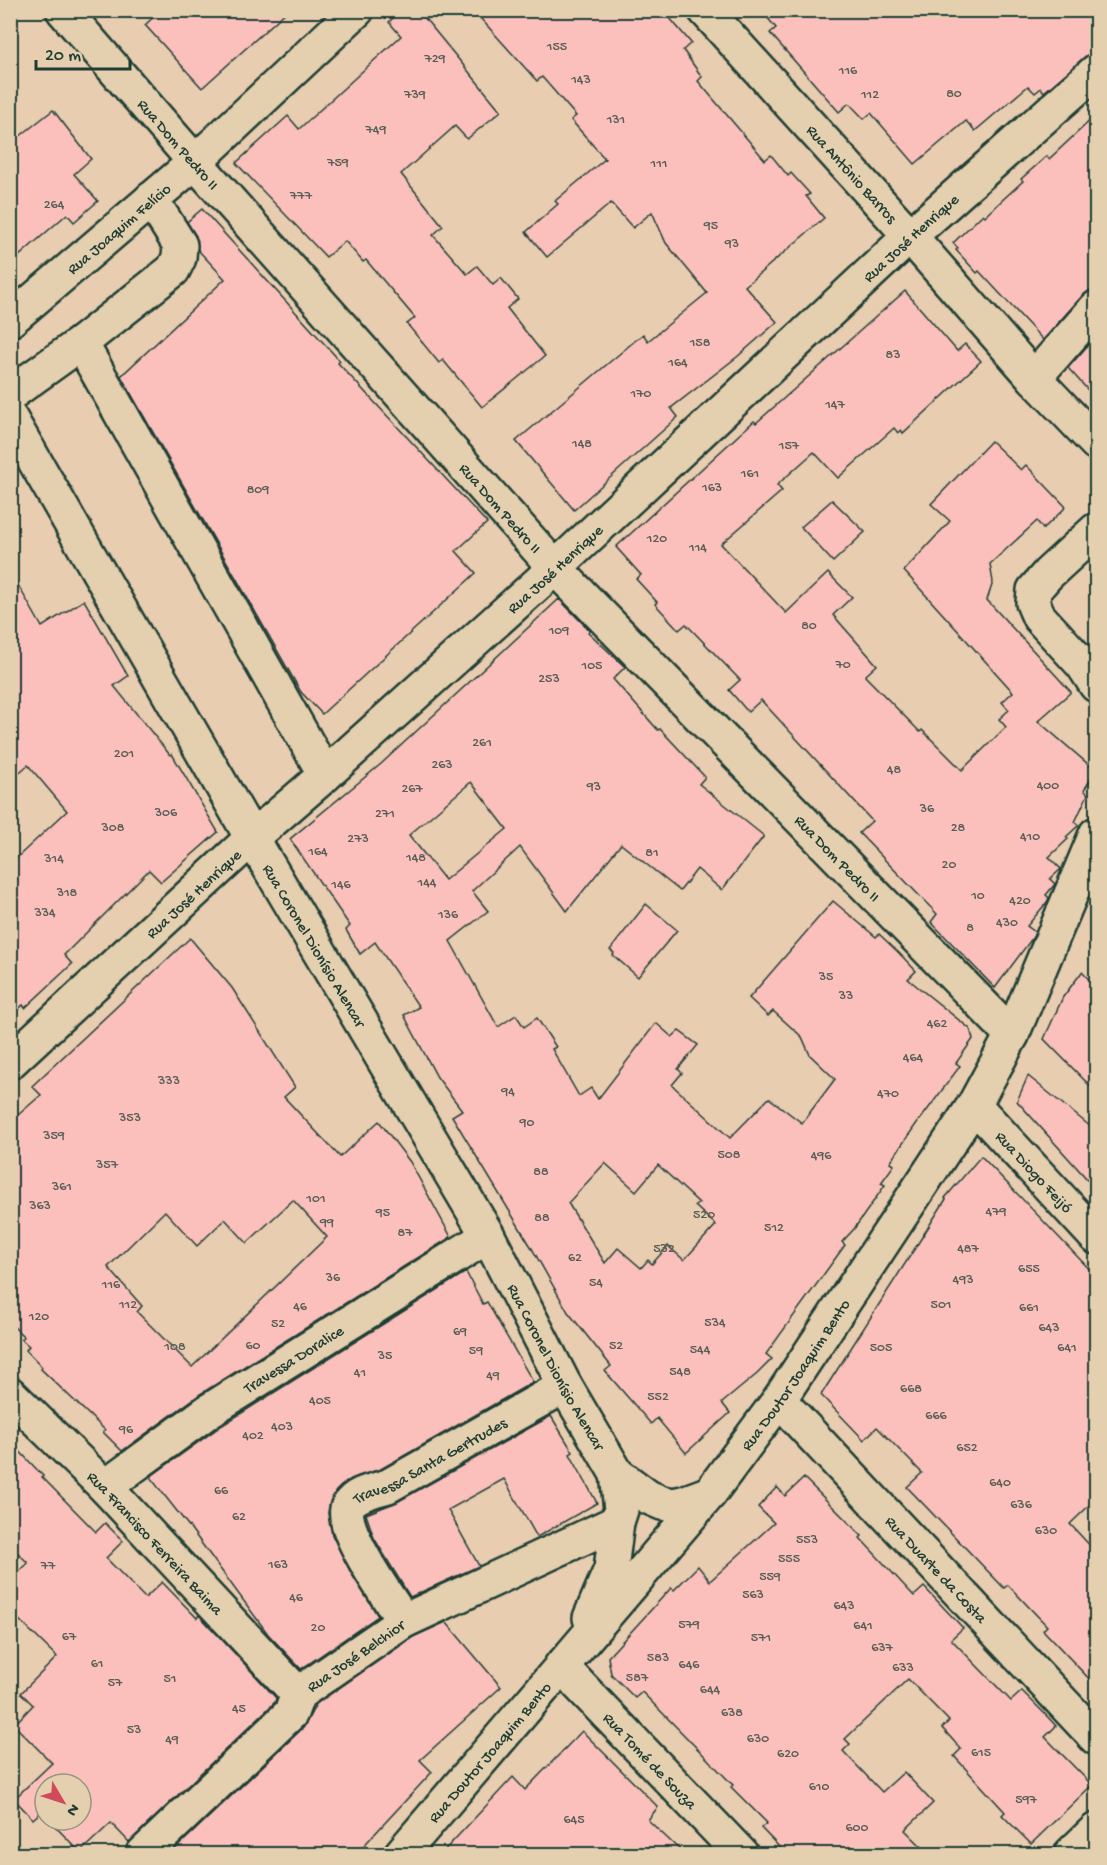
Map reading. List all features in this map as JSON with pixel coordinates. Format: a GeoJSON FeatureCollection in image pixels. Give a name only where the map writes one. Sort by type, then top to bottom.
{"type":"FeatureCollection","features":[{"type":"Feature","properties":{"kind":"street","name":"Rua Dom Pedro II"},"geometry":{"type":"LineString","coordinates":[[63,10],[555,568],[1012,1035]]}},
{"type":"Feature","properties":{"kind":"street","name":"Rua Joaquim Felício"},"geometry":{"type":"LineString","coordinates":[[10,320],[195,162],[357,10]]}},
{"type":"Feature","properties":{"kind":"street","name":"Rua Antônio Barros"},"geometry":{"type":"LineString","coordinates":[[705,10],[910,236],[1034,378],[1096,443]]}},
{"type":"Feature","properties":{"kind":"street","name":"Rua José Henrique"},"geometry":{"type":"LineString","coordinates":[[10,1062],[252,838],[326,775],[555,568],[910,236],[1096,71]]}},
{"type":"Feature","properties":{"kind":"street"},"geometry":{"type":"LineString","coordinates":[[10,394],[81,343],[172,270],[179,258],[180,245],[151,199]]}},
{"type":"Feature","properties":{"kind":"street"},"geometry":{"type":"LineString","coordinates":[[1034,378],[1096,308]]}},
{"type":"Feature","properties":{"kind":"street"},"geometry":{"type":"LineString","coordinates":[[81,343],[326,775]]}},
{"type":"Feature","properties":{"kind":"street","name":"Rua Coronel Dionísio Alencar"},"geometry":{"type":"LineString","coordinates":[[10,418],[252,838],[488,1236],[565,1386],[617,1474],[648,1497],[662,1503],[673,1505],[710,1493]]}},
{"type":"Feature","properties":{"kind":"street"},"geometry":{"type":"LineString","coordinates":[[1092,667],[1039,617],[1033,603],[1034,590],[1096,530]]}},
{"type":"Feature","properties":{"kind":"street","name":"Rua Doutor Joaquim Bento"},"geometry":{"type":"LineString","coordinates":[[401,1854],[710,1493],[778,1400],[974,1105],[1012,1035],[1096,834]]}},
{"type":"Feature","properties":{"kind":"street","name":"Rua Diogo Feijó"},"geometry":{"type":"LineString","coordinates":[[974,1105],[1096,1237]]}},
{"type":"Feature","properties":{"kind":"street","name":"Travessa Doralice"},"geometry":{"type":"LineString","coordinates":[[105,1487],[210,1410],[488,1236]]}},
{"type":"Feature","properties":{"kind":"street","name":"Travessa Santa Gertrudes"},"geometry":{"type":"LineString","coordinates":[[404,1621],[364,1559],[351,1533],[346,1508],[360,1495],[388,1486],[565,1386]]}},
{"type":"Feature","properties":{"kind":"street","name":"Rua Francisco Ferreira Baima"},"geometry":{"type":"LineString","coordinates":[[10,1394],[105,1487],[298,1694]]}},
{"type":"Feature","properties":{"kind":"street","name":"Rua Duarte da Costa"},"geometry":{"type":"LineString","coordinates":[[778,1400],[1096,1738]]}},
{"type":"Feature","properties":{"kind":"street","name":"Rua Coronel Dionísio Alencar"},"geometry":{"type":"LineString","coordinates":[[566,1660],[611,1569],[617,1522],[621,1510],[617,1474]]}},
{"type":"Feature","properties":{"kind":"street","name":"Rua José Belchior"},"geometry":{"type":"LineString","coordinates":[[143,1854],[291,1713],[298,1694],[404,1621],[617,1522]]}},
{"type":"Feature","properties":{"kind":"street","name":"Rua Tomé de Souza"},"geometry":{"type":"LineString","coordinates":[[566,1660],[741,1854]]}},
{"type":"Feature","properties":{"kind":"street"},"geometry":{"type":"LineString","coordinates":[[1071,1854],[1096,1830]]}},
{"type":"Feature","properties":{"kind":"building"},"geometry":{"type":"Polygon","coordinates":[[[161,10],[288,10],[202,88],[145,25],[161,10]]]}},
{"type":"Feature","properties":{"kind":"building"},"geometry":{"type":"Polygon","coordinates":[[[401,10],[418,10],[501,111],[467,139],[455,126],[401,174],[443,226],[433,235],[467,274],[477,266],[493,285],[501,278],[518,299],[507,308],[545,356],[482,407],[443,360],[439,363],[407,324],[415,318],[366,260],[363,262],[345,241],[326,257],[236,163],[288,116],[299,129],[401,36],[389,22],[401,10]]]}},
{"type":"Feature","properties":{"kind":"building"},"geometry":{"type":"Polygon","coordinates":[[[473,10],[663,10],[691,43],[683,50],[702,77],[698,81],[765,160],[771,155],[788,176],[791,173],[810,194],[806,196],[824,218],[745,286],[777,322],[737,357],[671,408],[678,417],[574,510],[516,441],[643,334],[648,341],[707,293],[666,243],[652,212],[633,228],[611,203],[547,257],[526,232],[558,204],[555,201],[605,159],[571,120],[576,116],[542,77],[537,81],[473,10]]]}},
{"type":"Feature","properties":{"kind":"building"},"geometry":{"type":"Polygon","coordinates":[[[761,10],[1096,10],[1096,48],[1044,92],[1041,88],[1035,93],[1028,86],[975,131],[966,121],[915,164],[871,113],[864,119],[849,103],[839,112],[770,33],[776,28],[761,10]]]}},
{"type":"Feature","properties":{"kind":"building"},"geometry":{"type":"Polygon","coordinates":[[[53,110],[91,159],[74,174],[98,201],[74,222],[67,214],[10,264],[10,144],[53,110]]]}},
{"type":"Feature","properties":{"kind":"building"},"geometry":{"type":"Polygon","coordinates":[[[1096,115],[1096,290],[1090,290],[1082,296],[1043,340],[979,271],[977,273],[956,250],[958,248],[953,243],[983,214],[985,216],[1023,181],[1021,179],[1047,156],[1049,159],[1096,115]]]}},
{"type":"Feature","properties":{"kind":"building"},"geometry":{"type":"Polygon","coordinates":[[[202,209],[340,361],[338,363],[487,523],[456,551],[476,573],[322,714],[301,692],[121,376],[225,279],[198,250],[196,236],[187,222],[202,209]]]}},
{"type":"Feature","properties":{"kind":"building"},"geometry":{"type":"Polygon","coordinates":[[[905,291],[957,351],[965,344],[981,361],[903,433],[901,430],[898,433],[894,428],[838,478],[814,452],[777,485],[782,491],[721,544],[786,613],[828,573],[852,597],[833,615],[877,665],[865,676],[920,732],[922,730],[962,770],[1006,727],[999,719],[1009,710],[1002,702],[1013,692],[904,571],[950,521],[931,504],[991,441],[1021,470],[1026,465],[1066,507],[1043,529],[1037,521],[990,564],[993,582],[987,600],[1071,692],[1038,721],[1096,771],[1084,790],[1088,794],[1075,822],[1079,825],[1049,857],[1061,869],[1050,879],[1055,884],[1046,895],[1049,898],[1047,902],[1027,926],[1035,932],[1033,937],[995,988],[931,922],[937,914],[859,833],[872,821],[761,700],[748,712],[729,690],[740,680],[686,624],[679,630],[636,579],[641,575],[616,547],[754,421],[756,423],[905,291]]]}},
{"type":"Feature","properties":{"kind":"building"},"geometry":{"type":"Polygon","coordinates":[[[1096,336],[1096,399],[1068,368],[1096,336]]]}},
{"type":"Feature","properties":{"kind":"building"},"geometry":{"type":"Polygon","coordinates":[[[832,500],[865,532],[833,562],[801,527],[832,500]]]}},
{"type":"Feature","properties":{"kind":"building"},"geometry":{"type":"Polygon","coordinates":[[[10,571],[42,627],[84,600],[128,676],[114,686],[170,755],[172,754],[218,832],[161,882],[149,870],[64,955],[72,964],[25,1008],[23,1005],[10,1017],[10,864],[67,811],[28,765],[10,780],[10,571]]]}},
{"type":"Feature","properties":{"kind":"building"},"geometry":{"type":"Polygon","coordinates":[[[559,599],[590,631],[588,632],[625,667],[613,679],[658,730],[660,729],[705,777],[699,784],[764,836],[722,890],[697,869],[680,891],[621,844],[567,911],[520,847],[472,891],[488,911],[450,941],[498,1027],[516,1015],[524,1027],[537,1018],[556,1047],[552,1049],[579,1096],[591,1088],[598,1099],[656,1023],[672,1037],[679,1031],[698,1045],[678,1069],[682,1073],[672,1085],[730,1138],[769,1098],[802,1123],[835,1079],[810,1055],[802,1037],[773,1011],[768,1016],[749,998],[833,901],[876,937],[879,934],[916,971],[908,979],[970,1029],[973,1039],[956,1063],[960,1066],[890,1162],[894,1165],[881,1183],[885,1185],[842,1242],[845,1245],[766,1354],[772,1359],[722,1403],[730,1413],[686,1453],[657,1418],[651,1424],[605,1371],[611,1366],[568,1312],[452,1116],[462,1110],[437,1077],[404,1015],[419,1007],[375,942],[360,954],[346,930],[350,926],[290,839],[381,764],[559,599]],[[471,782],[409,835],[445,880],[507,829],[471,782]],[[605,1163],[568,1203],[605,1263],[618,1248],[641,1268],[648,1260],[652,1264],[668,1246],[684,1260],[716,1225],[695,1206],[699,1203],[658,1165],[636,1191],[605,1163]]]}},
{"type":"Feature","properties":{"kind":"building"},"geometry":{"type":"Polygon","coordinates":[[[646,904],[677,930],[638,977],[610,950],[646,904]]]}},
{"type":"Feature","properties":{"kind":"building"},"geometry":{"type":"Polygon","coordinates":[[[190,938],[232,988],[295,1087],[284,1097],[340,1157],[379,1121],[410,1162],[451,1237],[200,1394],[122,1451],[103,1432],[105,1430],[41,1369],[42,1367],[26,1350],[29,1346],[21,1339],[24,1337],[10,1323],[10,1122],[41,1095],[32,1086],[190,938]],[[293,1200],[247,1243],[225,1219],[197,1246],[165,1211],[108,1267],[142,1306],[137,1312],[192,1367],[327,1237],[293,1200]]]}},
{"type":"Feature","properties":{"kind":"building"},"geometry":{"type":"Polygon","coordinates":[[[1082,972],[1096,987],[1096,1092],[1044,1039],[1063,997],[1082,972]]]}},
{"type":"Feature","properties":{"kind":"building"},"geometry":{"type":"Polygon","coordinates":[[[1028,1076],[1096,1131],[1096,1189],[1017,1101],[1028,1076]]]}},
{"type":"Feature","properties":{"kind":"building"},"geometry":{"type":"Polygon","coordinates":[[[981,1156],[1096,1276],[1096,1499],[1070,1524],[1096,1552],[1096,1686],[1043,1630],[1047,1626],[1008,1585],[1004,1588],[907,1487],[922,1473],[877,1427],[864,1440],[821,1395],[945,1198],[981,1156]]]}},
{"type":"Feature","properties":{"kind":"building"},"geometry":{"type":"Polygon","coordinates":[[[466,1272],[483,1304],[487,1302],[533,1382],[381,1469],[351,1479],[336,1491],[328,1513],[332,1535],[351,1573],[378,1616],[301,1669],[268,1634],[150,1477],[221,1426],[466,1272]]]}},
{"type":"Feature","properties":{"kind":"building"},"geometry":{"type":"Polygon","coordinates":[[[551,1416],[573,1452],[570,1454],[597,1503],[537,1537],[504,1479],[448,1510],[479,1566],[410,1597],[374,1538],[366,1514],[397,1502],[551,1416]]]}},
{"type":"Feature","properties":{"kind":"building"},"geometry":{"type":"Polygon","coordinates":[[[10,1441],[96,1532],[105,1523],[123,1541],[106,1558],[145,1598],[162,1582],[197,1618],[199,1615],[276,1698],[275,1702],[129,1842],[111,1823],[80,1852],[61,1832],[93,1832],[93,1772],[42,1772],[52,1763],[14,1725],[33,1705],[21,1693],[57,1657],[10,1611],[10,1581],[28,1563],[10,1545],[10,1441]]]}},
{"type":"Feature","properties":{"kind":"building"},"geometry":{"type":"Polygon","coordinates":[[[804,1478],[862,1536],[860,1538],[914,1596],[924,1587],[963,1628],[951,1639],[1011,1701],[1022,1691],[1056,1726],[1045,1737],[1092,1785],[1031,1844],[1002,1815],[1005,1812],[954,1756],[961,1749],[942,1728],[949,1721],[908,1679],[845,1739],[850,1744],[843,1751],[882,1792],[904,1772],[933,1803],[905,1830],[929,1854],[786,1854],[761,1828],[767,1823],[731,1787],[733,1785],[642,1692],[635,1698],[611,1674],[608,1657],[671,1588],[674,1590],[698,1566],[710,1581],[774,1523],[758,1507],[777,1487],[785,1496],[804,1478]]]}},
{"type":"Feature","properties":{"kind":"building"},"geometry":{"type":"Polygon","coordinates":[[[446,1622],[501,1687],[420,1760],[432,1772],[356,1854],[170,1854],[304,1727],[316,1704],[413,1637],[446,1622]]]}},
{"type":"Feature","properties":{"kind":"building"},"geometry":{"type":"Polygon","coordinates":[[[582,1731],[658,1807],[648,1820],[684,1854],[441,1854],[513,1777],[525,1790],[582,1731]]]}},
{"type":"Feature","properties":{"kind":"building"},"geometry":{"type":"Polygon","coordinates":[[[33,1781],[33,1819],[14,1799],[33,1781]]]}}]}
